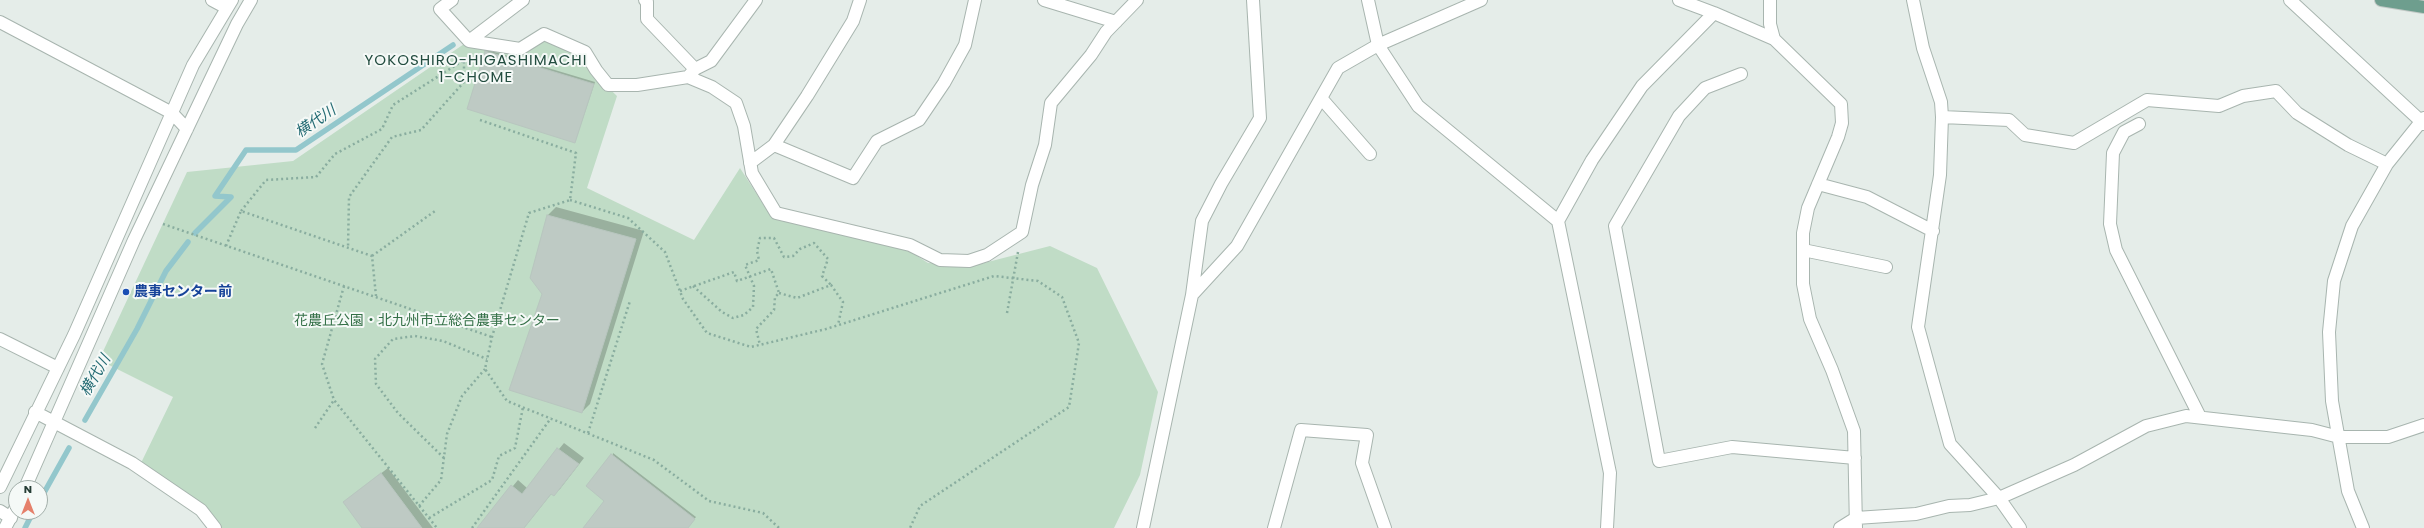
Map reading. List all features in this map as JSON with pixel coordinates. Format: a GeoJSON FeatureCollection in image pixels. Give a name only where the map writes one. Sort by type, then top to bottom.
{"type":"FeatureCollection","features":[{"type":"Feature","properties":{"kind":"main road"},"geometry":{"type":"LineString","coordinates":[[2381,0],[2424,7]]}},
{"type":"Feature","properties":{"kind":"street"},"geometry":{"type":"LineString","coordinates":[[0,487],[35,412],[58,368],[193,65],[230,4],[212,0]]}},
{"type":"Feature","properties":{"kind":"street"},"geometry":{"type":"LineString","coordinates":[[29,480],[55,422],[97,321],[237,24],[252,0]]}},
{"type":"Feature","properties":{"kind":"street"},"geometry":{"type":"LineString","coordinates":[[452,0],[440,9],[469,41],[520,49],[544,34],[585,52],[596,70],[608,84],[637,85],[692,73],[711,61],[756,0]]}},
{"type":"Feature","properties":{"kind":"street"},"geometry":{"type":"LineString","coordinates":[[469,41],[523,0]]}},
{"type":"Feature","properties":{"kind":"street"},"geometry":{"type":"LineString","coordinates":[[645,0],[647,2],[647,19],[692,73],[736,103],[744,126],[752,173],[776,214],[910,245],[940,260],[969,261],[987,255],[1022,232],[1032,185],[1045,145],[1051,103],[1116,22],[1137,0]]}},
{"type":"Feature","properties":{"kind":"street"},"geometry":{"type":"LineString","coordinates":[[750,163],[774,145],[828,64],[853,21],[860,0]]}},
{"type":"Feature","properties":{"kind":"street"},"geometry":{"type":"LineString","coordinates":[[774,145],[853,178],[877,141],[919,120],[944,83],[965,45],[975,0]]}},
{"type":"Feature","properties":{"kind":"street"},"geometry":{"type":"LineString","coordinates":[[1044,0],[1116,22]]}},
{"type":"Feature","properties":{"kind":"street"},"geometry":{"type":"LineString","coordinates":[[1143,528],[1192,295],[1202,221],[1221,184],[1260,118],[1253,0]]}},
{"type":"Feature","properties":{"kind":"street"},"geometry":{"type":"LineString","coordinates":[[1368,0],[1378,45],[1418,106],[1558,221],[1610,473],[1607,528]]}},
{"type":"Feature","properties":{"kind":"street"},"geometry":{"type":"LineString","coordinates":[[1192,295],[1237,246],[1338,68],[1378,45],[1482,0]]}},
{"type":"Feature","properties":{"kind":"street"},"geometry":{"type":"LineString","coordinates":[[1679,0],[1714,13],[1774,39],[1841,104],[1842,123],[1838,137],[1818,184],[1803,233],[1802,284],[1810,319],[1832,370],[1854,431],[1856,523]]}},
{"type":"Feature","properties":{"kind":"street"},"geometry":{"type":"LineString","coordinates":[[1770,0],[1770,24],[1774,39]]}},
{"type":"Feature","properties":{"kind":"street"},"geometry":{"type":"LineString","coordinates":[[1913,0],[1923,48],[1941,102],[1942,117],[1940,175],[1918,326],[1950,444],[1999,498],[2020,528]]}},
{"type":"Feature","properties":{"kind":"street"},"geometry":{"type":"LineString","coordinates":[[2290,0],[2423,121],[2387,164],[2352,226],[2334,281],[2329,332],[2332,401],[2348,491],[2363,528]]}},
{"type":"Feature","properties":{"kind":"street"},"geometry":{"type":"LineString","coordinates":[[1558,221],[1592,160],[1642,86],[1714,13]]}},
{"type":"Feature","properties":{"kind":"street"},"geometry":{"type":"LineString","coordinates":[[0,22],[172,113],[187,129]]}},
{"type":"Feature","properties":{"kind":"street"},"geometry":{"type":"LineString","coordinates":[[1741,74],[1705,88],[1679,116],[1615,226],[1659,461],[1732,447],[1855,458]]}},
{"type":"Feature","properties":{"kind":"street"},"geometry":{"type":"LineString","coordinates":[[1942,117],[2009,120],[2025,135],[2074,143],[2147,100],[2219,106],[2243,96],[2276,91],[2297,113],[2348,145],[2387,164]]}},
{"type":"Feature","properties":{"kind":"street"},"geometry":{"type":"LineString","coordinates":[[1321,98],[1370,154]]}},
{"type":"Feature","properties":{"kind":"street"},"geometry":{"type":"LineString","coordinates":[[2139,124],[2124,132],[2113,153],[2110,224],[2116,250],[2200,418]]}},
{"type":"Feature","properties":{"kind":"street"},"geometry":{"type":"LineString","coordinates":[[1818,184],[1867,197],[1933,231]]}},
{"type":"Feature","properties":{"kind":"street"},"geometry":{"type":"LineString","coordinates":[[1803,250],[1886,267]]}},
{"type":"Feature","properties":{"kind":"street"},"geometry":{"type":"LineString","coordinates":[[0,339],[58,368]]}},
{"type":"Feature","properties":{"kind":"street"},"geometry":{"type":"LineString","coordinates":[[35,412],[132,463],[201,510],[215,528]]}},
{"type":"Feature","properties":{"kind":"street"},"geometry":{"type":"LineString","coordinates":[[1840,528],[1856,523],[1916,514],[1949,506],[1970,505],[1999,498],[2074,466],[2146,426],[2186,416],[2312,430],[2339,437],[2388,437],[2424,425]]}},
{"type":"Feature","properties":{"kind":"street"},"geometry":{"type":"LineString","coordinates":[[1274,528],[1301,430],[1368,435],[1362,462],[1385,528]]}},
{"type":"Feature","properties":{"kind":"path"},"geometry":{"type":"LineString","coordinates":[[226,246],[241,210],[266,180],[316,177],[335,154],[382,129],[393,105],[464,60],[464,82],[421,130],[392,137],[349,197],[348,248]]}},
{"type":"Feature","properties":{"kind":"path"},"geometry":{"type":"LineString","coordinates":[[480,120],[576,153],[570,200]]}},
{"type":"Feature","properties":{"kind":"path"},"geometry":{"type":"LineString","coordinates":[[419,506],[441,480],[447,434],[462,396],[485,369],[492,337],[529,214],[570,200],[628,218],[665,252],[683,299],[707,333],[751,347],[838,325],[994,276],[1038,282],[1062,297],[1079,343],[1068,407],[920,506],[910,528]]}},
{"type":"Feature","properties":{"kind":"path"},"geometry":{"type":"LineString","coordinates":[[241,210],[372,256]]}},
{"type":"Feature","properties":{"kind":"path"},"geometry":{"type":"LineString","coordinates":[[372,256],[435,211]]}},
{"type":"Feature","properties":{"kind":"path"},"geometry":{"type":"LineString","coordinates":[[163,224],[492,337]]}},
{"type":"Feature","properties":{"kind":"path"},"geometry":{"type":"LineString","coordinates":[[1007,313],[1022,232]]}},
{"type":"Feature","properties":{"kind":"path"},"geometry":{"type":"LineString","coordinates":[[693,286],[722,312],[733,318],[744,315],[753,307],[754,286],[745,265],[759,260],[756,251],[760,238],[774,238],[784,257],[793,256],[800,249],[814,243],[828,259],[822,276],[831,285],[843,302],[838,325]]}},
{"type":"Feature","properties":{"kind":"path"},"geometry":{"type":"LineString","coordinates":[[372,256],[376,296]]}},
{"type":"Feature","properties":{"kind":"path"},"geometry":{"type":"LineString","coordinates":[[680,291],[734,272],[737,282],[771,269],[779,293]]}},
{"type":"Feature","properties":{"kind":"path"},"geometry":{"type":"LineString","coordinates":[[779,293],[797,298],[814,294],[831,285]]}},
{"type":"Feature","properties":{"kind":"path"},"geometry":{"type":"LineString","coordinates":[[344,286],[322,364],[334,400],[437,528]]}},
{"type":"Feature","properties":{"kind":"path"},"geometry":{"type":"LineString","coordinates":[[760,345],[756,329],[774,310],[775,297],[779,293]]}},
{"type":"Feature","properties":{"kind":"path"},"geometry":{"type":"LineString","coordinates":[[588,433],[630,301]]}},
{"type":"Feature","properties":{"kind":"path"},"geometry":{"type":"LineString","coordinates":[[444,458],[398,413],[376,384],[375,360],[393,339],[415,336],[443,341],[487,360]]}},
{"type":"Feature","properties":{"kind":"path"},"geometry":{"type":"LineString","coordinates":[[485,369],[507,401],[654,460],[709,501],[763,513],[779,528]]}},
{"type":"Feature","properties":{"kind":"path"},"geometry":{"type":"LineString","coordinates":[[315,428],[334,400]]}},
{"type":"Feature","properties":{"kind":"path"},"geometry":{"type":"LineString","coordinates":[[429,518],[492,480],[499,456],[515,448],[523,407]]}},
{"type":"Feature","properties":{"kind":"path"},"geometry":{"type":"LineString","coordinates":[[472,528],[551,418]]}},
{"type":"Feature","properties":{"kind":"green space","name":"花農丘公園・北九州市立総合農事センター"},"geometry":{"type":"Polygon","coordinates":[[[542,40],[581,55],[590,70],[617,96],[587,188],[694,240],[740,168],[770,215],[903,247],[928,263],[976,265],[1050,246],[1097,268],[1158,392],[1140,475],[1114,528],[220,528],[141,463],[173,397],[99,360],[187,172],[293,161],[464,44],[516,53],[542,40]]]}},
{"type":"Feature","properties":{"kind":"building"},"geometry":{"type":"Polygon","coordinates":[[[485,51],[594,84],[575,143],[467,109],[485,51]]]}},
{"type":"Feature","properties":{"kind":"building"},"geometry":{"type":"Polygon","coordinates":[[[547,215],[636,239],[582,413],[509,390],[542,294],[530,278],[547,215]]]}},
{"type":"Feature","properties":{"kind":"building"},"geometry":{"type":"Polygon","coordinates":[[[557,448],[579,464],[554,496],[551,494],[524,528],[477,528],[511,485],[522,494],[557,448]]]}},
{"type":"Feature","properties":{"kind":"building"},"geometry":{"type":"Polygon","coordinates":[[[611,454],[695,519],[688,528],[583,528],[604,501],[586,486],[611,454]]]}},
{"type":"Feature","properties":{"kind":"building"},"geometry":{"type":"Polygon","coordinates":[[[381,473],[422,528],[362,528],[343,502],[381,473]]]}},
{"type":"Feature","properties":{"kind":"waterway","name":"横代川"},"geometry":{"type":"LineString","coordinates":[[195,233],[231,197],[215,196],[246,150],[296,150],[453,45]]}},
{"type":"Feature","properties":{"kind":"waterway","name":"横代川"},"geometry":{"type":"LineString","coordinates":[[85,420],[137,329],[166,271],[188,242]]}},
{"type":"Feature","properties":{"kind":"waterway","name":"横代川"},"geometry":{"type":"LineString","coordinates":[[48,486],[69,448]]}},
{"type":"Feature","properties":{"kind":"waterway","name":"横代川"},"geometry":{"type":"LineString","coordinates":[[25,528],[29,520]]}},
{"type":"Feature","properties":{"kind":"place","name":"農事センター前"},"geometry":{"type":"Point","coordinates":[126,292]}},
{"type":"Feature","properties":{"kind":"district","name":"YOKOSHIRO-HIGASHIMACHI 1-CHOME"},"geometry":{"type":"Point","coordinates":[476,70]}}]}
